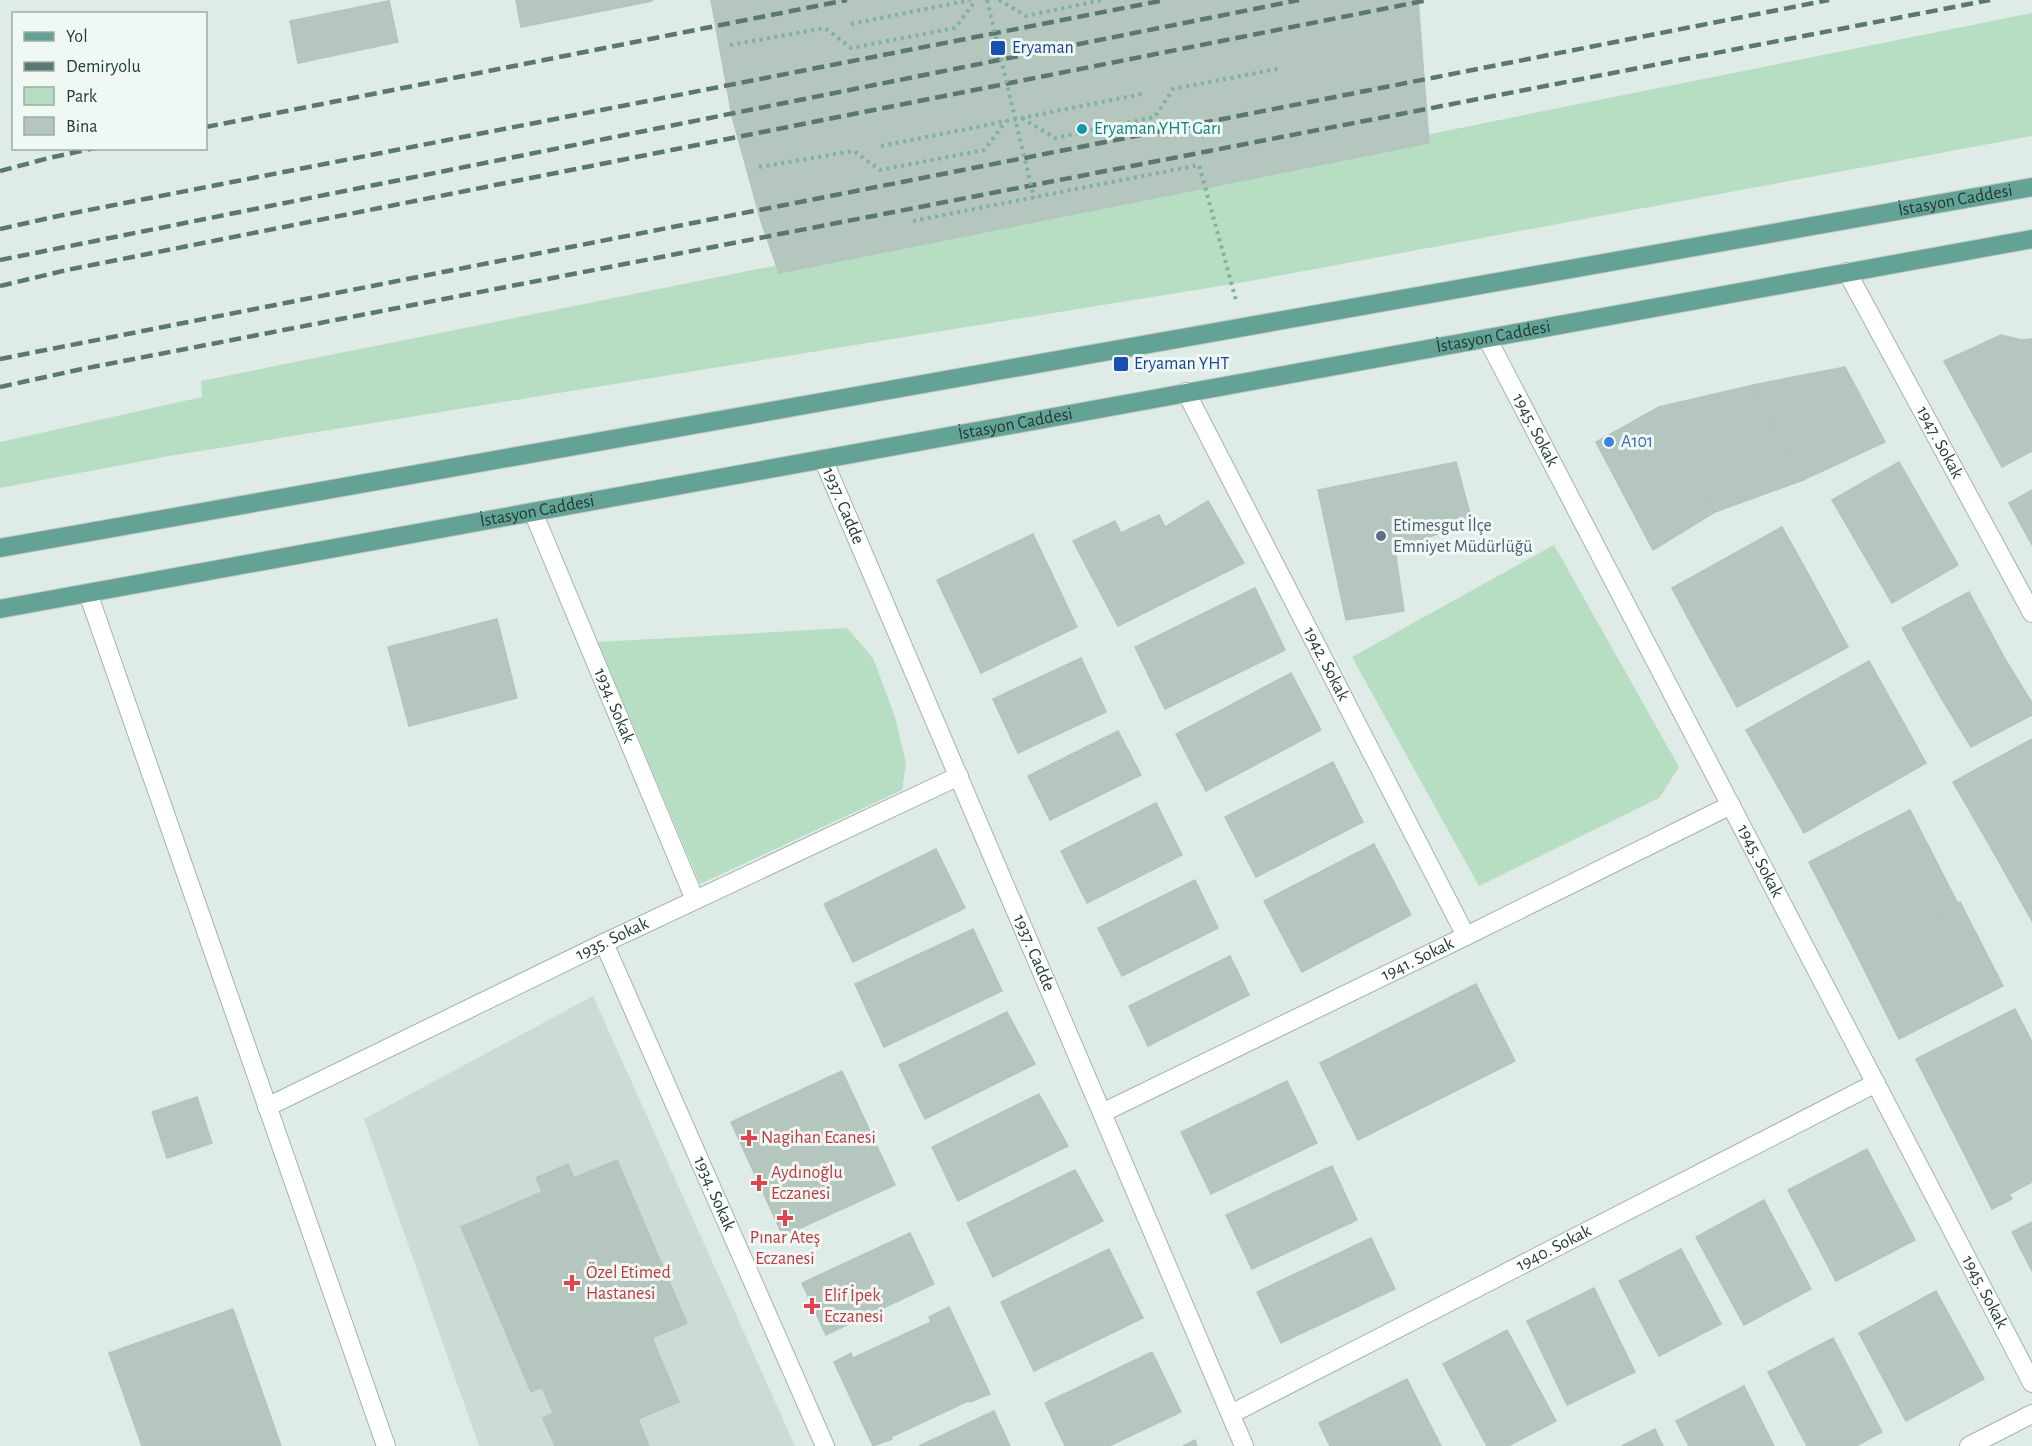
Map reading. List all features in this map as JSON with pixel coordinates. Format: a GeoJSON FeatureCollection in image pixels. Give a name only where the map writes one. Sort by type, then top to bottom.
{"type":"FeatureCollection","features":[{"type":"Feature","properties":{"kind":"main road","name":"İstasyon Caddesi"},"geometry":{"type":"LineString","coordinates":[[0,548],[2032,187]]}},
{"type":"Feature","properties":{"kind":"main road","name":"İstasyon Caddesi"},"geometry":{"type":"LineString","coordinates":[[0,609],[2032,239]]}},
{"type":"Feature","properties":{"kind":"street","name":"1947. Sokak"},"geometry":{"type":"LineString","coordinates":[[1847,272],[2032,613]]}},
{"type":"Feature","properties":{"kind":"street","name":"1945. Sokak"},"geometry":{"type":"LineString","coordinates":[[1486,338],[2032,1383]]}},
{"type":"Feature","properties":{"kind":"street","name":"1942. Sokak"},"geometry":{"type":"LineString","coordinates":[[1186,392],[1466,936]]}},
{"type":"Feature","properties":{"kind":"street","name":"1937. Cadde"},"geometry":{"type":"LineString","coordinates":[[823,459],[1245,1446]]}},
{"type":"Feature","properties":{"kind":"street","name":"1934. Sokak"},"geometry":{"type":"LineString","coordinates":[[533,512],[695,900]]}},
{"type":"Feature","properties":{"kind":"street"},"geometry":{"type":"LineString","coordinates":[[88,593],[386,1446]]}},
{"type":"Feature","properties":{"kind":"street","name":"1935. Sokak"},"geometry":{"type":"LineString","coordinates":[[267,1107],[695,900],[959,777]]}},
{"type":"Feature","properties":{"kind":"street","name":"1941. Sokak"},"geometry":{"type":"LineString","coordinates":[[1102,1113],[1731,805]]}},
{"type":"Feature","properties":{"kind":"street","name":"1934. Sokak"},"geometry":{"type":"LineString","coordinates":[[604,944],[825,1446]]}},
{"type":"Feature","properties":{"kind":"street","name":"1940. Sokak"},"geometry":{"type":"LineString","coordinates":[[1231,1414],[1876,1083]]}},
{"type":"Feature","properties":{"kind":"street"},"geometry":{"type":"LineString","coordinates":[[1969,1446],[2032,1414]]}},
{"type":"Feature","properties":{"kind":"path"},"geometry":{"type":"LineString","coordinates":[[851,24],[970,0]]}},
{"type":"Feature","properties":{"kind":"path"},"geometry":{"type":"LineString","coordinates":[[730,45],[825,28],[850,48],[862,46],[955,28],[976,0]]}},
{"type":"Feature","properties":{"kind":"path"},"geometry":{"type":"LineString","coordinates":[[987,0],[1034,198]]}},
{"type":"Feature","properties":{"kind":"path"},"geometry":{"type":"LineString","coordinates":[[999,0],[1026,16],[1102,0]]}},
{"type":"Feature","properties":{"kind":"path"},"geometry":{"type":"LineString","coordinates":[[1022,118],[1056,138],[1155,117],[1173,89],[1282,68]]}},
{"type":"Feature","properties":{"kind":"path"},"geometry":{"type":"LineString","coordinates":[[880,146],[1143,94]]}},
{"type":"Feature","properties":{"kind":"path"},"geometry":{"type":"LineString","coordinates":[[759,167],[854,151],[880,170],[972,153],[984,150],[1006,121]]}},
{"type":"Feature","properties":{"kind":"path"},"geometry":{"type":"LineString","coordinates":[[913,221],[1199,165],[1243,327]]}},
{"type":"Feature","properties":{"kind":"shaded area","name":"Özel Etimed Hastanesi"},"geometry":{"type":"Polygon","coordinates":[[[593,996],[795,1446],[479,1446],[364,1119],[593,996]]]}},
{"type":"Feature","properties":{"kind":"green space"},"geometry":{"type":"Polygon","coordinates":[[[2032,13],[2032,136],[1245,282],[169,456],[0,488],[0,442],[202,397],[201,381],[2032,13]]]}},
{"type":"Feature","properties":{"kind":"green space"},"geometry":{"type":"Polygon","coordinates":[[[1554,545],[1679,767],[1659,798],[1479,886],[1352,657],[1554,545]]]}},
{"type":"Feature","properties":{"kind":"green space"},"geometry":{"type":"Polygon","coordinates":[[[847,628],[873,658],[895,717],[906,763],[902,790],[700,884],[598,642],[847,628]]]}},
{"type":"Feature","properties":{"kind":"building"},"geometry":{"type":"Polygon","coordinates":[[[516,0],[651,0],[652,1],[521,27],[516,0]]]}},
{"type":"Feature","properties":{"kind":"building","name":"Eryaman YHT Garı"},"geometry":{"type":"Polygon","coordinates":[[[711,0],[1418,0],[1429,143],[779,273],[761,221],[732,116],[711,0]]]}},
{"type":"Feature","properties":{"kind":"building"},"geometry":{"type":"Polygon","coordinates":[[[389,1],[398,42],[298,63],[290,21],[389,1]]]}},
{"type":"Feature","properties":{"kind":"building"},"geometry":{"type":"Polygon","coordinates":[[[2001,335],[2021,340],[2032,339],[2032,451],[2002,467],[1944,361],[2001,335]]]}},
{"type":"Feature","properties":{"kind":"building"},"geometry":{"type":"Polygon","coordinates":[[[1845,367],[1885,442],[1803,480],[1753,385],[1845,367]]]}},
{"type":"Feature","properties":{"kind":"building"},"geometry":{"type":"Polygon","coordinates":[[[1753,385],[1803,480],[1715,512],[1659,407],[1753,385]]]}},
{"type":"Feature","properties":{"kind":"building"},"geometry":{"type":"Polygon","coordinates":[[[1659,407],[1715,512],[1653,550],[1596,442],[1659,407]]]}},
{"type":"Feature","properties":{"kind":"building","name":"Etimesgut İlçe Emniyet Müdürlüğü"},"geometry":{"type":"Polygon","coordinates":[[[1456,462],[1472,521],[1395,550],[1404,611],[1346,620],[1318,490],[1456,462]]]}},
{"type":"Feature","properties":{"kind":"building"},"geometry":{"type":"Polygon","coordinates":[[[1899,462],[1958,565],[1892,603],[1832,500],[1899,462]]]}},
{"type":"Feature","properties":{"kind":"building"},"geometry":{"type":"Polygon","coordinates":[[[2032,490],[2032,545],[2009,503],[2032,490]]]}},
{"type":"Feature","properties":{"kind":"building"},"geometry":{"type":"Polygon","coordinates":[[[1208,501],[1244,563],[1118,626],[1073,541],[1115,521],[1121,533],[1159,515],[1165,527],[1208,501]]]}},
{"type":"Feature","properties":{"kind":"building"},"geometry":{"type":"Polygon","coordinates":[[[1782,527],[1805,568],[1694,629],[1672,588],[1782,527]]]}},
{"type":"Feature","properties":{"kind":"building"},"geometry":{"type":"Polygon","coordinates":[[[1033,534],[1077,627],[981,673],[937,580],[1033,534]]]}},
{"type":"Feature","properties":{"kind":"building"},"geometry":{"type":"Polygon","coordinates":[[[1805,568],[1848,647],[1737,707],[1694,629],[1805,568]]]}},
{"type":"Feature","properties":{"kind":"building"},"geometry":{"type":"Polygon","coordinates":[[[1255,588],[1285,650],[1165,709],[1135,647],[1255,588]]]}},
{"type":"Feature","properties":{"kind":"building"},"geometry":{"type":"Polygon","coordinates":[[[1969,592],[2005,659],[1940,696],[1902,628],[1969,592]]]}},
{"type":"Feature","properties":{"kind":"building"},"geometry":{"type":"Polygon","coordinates":[[[497,619],[517,698],[409,726],[388,647],[497,619]]]}},
{"type":"Feature","properties":{"kind":"building"},"geometry":{"type":"Polygon","coordinates":[[[1081,658],[1106,712],[1018,753],[993,699],[1081,658]]]}},
{"type":"Feature","properties":{"kind":"building"},"geometry":{"type":"Polygon","coordinates":[[[2005,659],[2032,703],[2032,715],[1971,747],[1940,696],[2005,659]]]}},
{"type":"Feature","properties":{"kind":"building"},"geometry":{"type":"Polygon","coordinates":[[[1869,661],[1926,763],[1804,833],[1746,730],[1869,661]]]}},
{"type":"Feature","properties":{"kind":"building"},"geometry":{"type":"Polygon","coordinates":[[[1291,673],[1321,730],[1206,791],[1176,734],[1291,673]]]}},
{"type":"Feature","properties":{"kind":"building"},"geometry":{"type":"Polygon","coordinates":[[[1118,731],[1141,775],[1050,820],[1028,776],[1118,731]]]}},
{"type":"Feature","properties":{"kind":"building"},"geometry":{"type":"Polygon","coordinates":[[[2032,739],[2032,841],[1998,860],[1953,782],[2032,739]]]}},
{"type":"Feature","properties":{"kind":"building"},"geometry":{"type":"Polygon","coordinates":[[[1333,762],[1363,822],[1256,877],[1225,817],[1333,762]]]}},
{"type":"Feature","properties":{"kind":"building"},"geometry":{"type":"Polygon","coordinates":[[[1156,803],[1182,855],[1087,903],[1061,851],[1156,803]]]}},
{"type":"Feature","properties":{"kind":"building"},"geometry":{"type":"Polygon","coordinates":[[[1910,810],[1958,904],[1857,955],[1809,862],[1910,810]]]}},
{"type":"Feature","properties":{"kind":"building"},"geometry":{"type":"Polygon","coordinates":[[[2032,841],[2032,921],[1998,860],[2032,841]]]}},
{"type":"Feature","properties":{"kind":"building"},"geometry":{"type":"Polygon","coordinates":[[[1374,844],[1411,915],[1302,972],[1264,901],[1374,844]]]}},
{"type":"Feature","properties":{"kind":"building"},"geometry":{"type":"Polygon","coordinates":[[[936,849],[965,908],[853,962],[824,904],[936,849]]]}},
{"type":"Feature","properties":{"kind":"building"},"geometry":{"type":"Polygon","coordinates":[[[1195,880],[1218,928],[1122,976],[1098,928],[1195,880]]]}},
{"type":"Feature","properties":{"kind":"building"},"geometry":{"type":"Polygon","coordinates":[[[1960,902],[2003,986],[1899,1039],[1857,955],[1960,902]]]}},
{"type":"Feature","properties":{"kind":"building"},"geometry":{"type":"Polygon","coordinates":[[[973,929],[1002,991],[884,1047],[855,984],[973,929]]]}},
{"type":"Feature","properties":{"kind":"building"},"geometry":{"type":"Polygon","coordinates":[[[1230,956],[1249,995],[1148,1046],[1129,1006],[1230,956]]]}},
{"type":"Feature","properties":{"kind":"building"},"geometry":{"type":"Polygon","coordinates":[[[1476,984],[1515,1061],[1358,1140],[1320,1063],[1476,984]]]}},
{"type":"Feature","properties":{"kind":"building"},"geometry":{"type":"Polygon","coordinates":[[[2015,1009],[2032,1042],[2032,1124],[1966,1157],[1916,1059],[2015,1009]]]}},
{"type":"Feature","properties":{"kind":"building"},"geometry":{"type":"Polygon","coordinates":[[[1007,1012],[1035,1064],[925,1119],[899,1065],[1007,1012]]]}},
{"type":"Feature","properties":{"kind":"building"},"geometry":{"type":"Polygon","coordinates":[[[842,1071],[895,1185],[783,1236],[731,1122],[842,1071]]]}},
{"type":"Feature","properties":{"kind":"building"},"geometry":{"type":"Polygon","coordinates":[[[1287,1081],[1317,1143],[1211,1194],[1181,1132],[1287,1081]]]}},
{"type":"Feature","properties":{"kind":"building"},"geometry":{"type":"Polygon","coordinates":[[[1039,1094],[1068,1146],[958,1201],[932,1147],[1039,1094]]]}},
{"type":"Feature","properties":{"kind":"building"},"geometry":{"type":"Polygon","coordinates":[[[197,1097],[212,1143],[167,1158],[152,1112],[197,1097]]]}},
{"type":"Feature","properties":{"kind":"building"},"geometry":{"type":"Polygon","coordinates":[[[2032,1124],[2032,1182],[2009,1194],[2012,1199],[1992,1209],[1966,1157],[2032,1124]]]}},
{"type":"Feature","properties":{"kind":"building"},"geometry":{"type":"Polygon","coordinates":[[[1867,1149],[1915,1240],[1836,1281],[1788,1190],[1867,1149]]]}},
{"type":"Feature","properties":{"kind":"building"},"geometry":{"type":"Polygon","coordinates":[[[617,1160],[687,1323],[652,1338],[679,1402],[638,1419],[649,1446],[555,1446],[543,1418],[553,1413],[542,1387],[531,1392],[461,1227],[542,1192],[536,1178],[568,1164],[574,1178],[617,1160]]]}},
{"type":"Feature","properties":{"kind":"building"},"geometry":{"type":"Polygon","coordinates":[[[1332,1166],[1357,1220],[1252,1269],[1226,1215],[1332,1166]]]}},
{"type":"Feature","properties":{"kind":"building"},"geometry":{"type":"Polygon","coordinates":[[[1075,1170],[1103,1221],[993,1277],[967,1223],[1075,1170]]]}},
{"type":"Feature","properties":{"kind":"building"},"geometry":{"type":"Polygon","coordinates":[[[1764,1200],[1811,1289],[1744,1325],[1696,1237],[1764,1200]]]}},
{"type":"Feature","properties":{"kind":"building"},"geometry":{"type":"Polygon","coordinates":[[[2032,1222],[2032,1271],[2012,1232],[2032,1222]]]}},
{"type":"Feature","properties":{"kind":"building"},"geometry":{"type":"Polygon","coordinates":[[[910,1233],[934,1284],[826,1335],[802,1283],[910,1233]]]}},
{"type":"Feature","properties":{"kind":"building"},"geometry":{"type":"Polygon","coordinates":[[[1371,1238],[1395,1289],[1281,1343],[1257,1292],[1371,1238]]]}},
{"type":"Feature","properties":{"kind":"building"},"geometry":{"type":"Polygon","coordinates":[[[1109,1249],[1143,1318],[1034,1371],[1001,1302],[1109,1249]]]}},
{"type":"Feature","properties":{"kind":"building"},"geometry":{"type":"Polygon","coordinates":[[[1681,1249],[1721,1324],[1659,1356],[1619,1281],[1681,1249]]]}},
{"type":"Feature","properties":{"kind":"building"},"geometry":{"type":"Polygon","coordinates":[[[1594,1288],[1635,1372],[1567,1405],[1527,1321],[1594,1288]]]}},
{"type":"Feature","properties":{"kind":"building"},"geometry":{"type":"Polygon","coordinates":[[[1936,1291],[1984,1379],[1906,1421],[1859,1333],[1936,1291]]]}},
{"type":"Feature","properties":{"kind":"building"},"geometry":{"type":"Polygon","coordinates":[[[949,1307],[990,1394],[970,1402],[970,1400],[891,1437],[892,1439],[873,1446],[834,1362],[851,1353],[853,1358],[931,1322],[929,1317],[949,1307]]]}},
{"type":"Feature","properties":{"kind":"building"},"geometry":{"type":"Polygon","coordinates":[[[233,1309],[281,1446],[142,1446],[109,1353],[233,1309]]]}},
{"type":"Feature","properties":{"kind":"building"},"geometry":{"type":"Polygon","coordinates":[[[1507,1330],[1556,1421],[1508,1446],[1487,1446],[1443,1364],[1507,1330]]]}},
{"type":"Feature","properties":{"kind":"building"},"geometry":{"type":"Polygon","coordinates":[[[1833,1338],[1882,1432],[1856,1446],[1807,1446],[1768,1372],[1833,1338]]]}},
{"type":"Feature","properties":{"kind":"building"},"geometry":{"type":"Polygon","coordinates":[[[1152,1352],[1181,1412],[1109,1446],[1065,1446],[1045,1403],[1152,1352]]]}},
{"type":"Feature","properties":{"kind":"building"},"geometry":{"type":"Polygon","coordinates":[[[1407,1379],[1441,1446],[1330,1446],[1319,1423],[1407,1379]]]}},
{"type":"Feature","properties":{"kind":"building"},"geometry":{"type":"Polygon","coordinates":[[[1744,1386],[1774,1446],[1689,1446],[1676,1421],[1744,1386]]]}},
{"type":"Feature","properties":{"kind":"building"},"geometry":{"type":"Polygon","coordinates":[[[994,1411],[1010,1446],[919,1446],[994,1411]]]}},
{"type":"Feature","properties":{"kind":"building"},"geometry":{"type":"Polygon","coordinates":[[[1655,1429],[1663,1446],[1622,1446],[1655,1429]]]}},
{"type":"Feature","properties":{"kind":"building"},"geometry":{"type":"Polygon","coordinates":[[[1195,1440],[1197,1446],[1183,1446],[1195,1440]]]}},
{"type":"Feature","properties":{"kind":"railway"},"geometry":{"type":"LineString","coordinates":[[207,127],[847,0]]}},
{"type":"Feature","properties":{"kind":"railway"},"geometry":{"type":"LineString","coordinates":[[0,229],[1165,0]]}},
{"type":"Feature","properties":{"kind":"railway"},"geometry":{"type":"LineString","coordinates":[[0,260],[1299,0]]}},
{"type":"Feature","properties":{"kind":"railway"},"geometry":{"type":"LineString","coordinates":[[0,286],[67,270],[1428,0]]}},
{"type":"Feature","properties":{"kind":"railway"},"geometry":{"type":"LineString","coordinates":[[0,359],[1829,0]]}},
{"type":"Feature","properties":{"kind":"railway"},"geometry":{"type":"LineString","coordinates":[[0,387],[82,369],[1990,0]]}},
{"type":"Feature","properties":{"kind":"railway"},"geometry":{"type":"LineString","coordinates":[[0,171],[86,150]]}},
{"type":"Feature","properties":{"kind":"place","name":"Eryaman"},"geometry":{"type":"Point","coordinates":[998,48]}},
{"type":"Feature","properties":{"kind":"place","name":"Eryaman YHT Garı"},"geometry":{"type":"Point","coordinates":[1082,129]}},
{"type":"Feature","properties":{"kind":"place","name":"Eryaman YHT"},"geometry":{"type":"Point","coordinates":[1121,364]}},
{"type":"Feature","properties":{"kind":"place","name":"A101"},"geometry":{"type":"Point","coordinates":[1609,442]}},
{"type":"Feature","properties":{"kind":"place","name":"Etimesgut İlçe Emniyet Müdürlüğü"},"geometry":{"type":"Point","coordinates":[1381,536]}},
{"type":"Feature","properties":{"kind":"place","name":"Nagihan Ecanesi"},"geometry":{"type":"Point","coordinates":[749,1138]}},
{"type":"Feature","properties":{"kind":"place","name":"Aydınoğlu Eczanesi"},"geometry":{"type":"Point","coordinates":[759,1183]}},
{"type":"Feature","properties":{"kind":"place","name":"Pınar Ateş Eczanesi"},"geometry":{"type":"Point","coordinates":[785,1218]}},
{"type":"Feature","properties":{"kind":"place","name":"Özel Etimed Hastanesi"},"geometry":{"type":"Point","coordinates":[572,1283]}},
{"type":"Feature","properties":{"kind":"place","name":"Elif İpek Eczanesi"},"geometry":{"type":"Point","coordinates":[812,1306]}}]}
